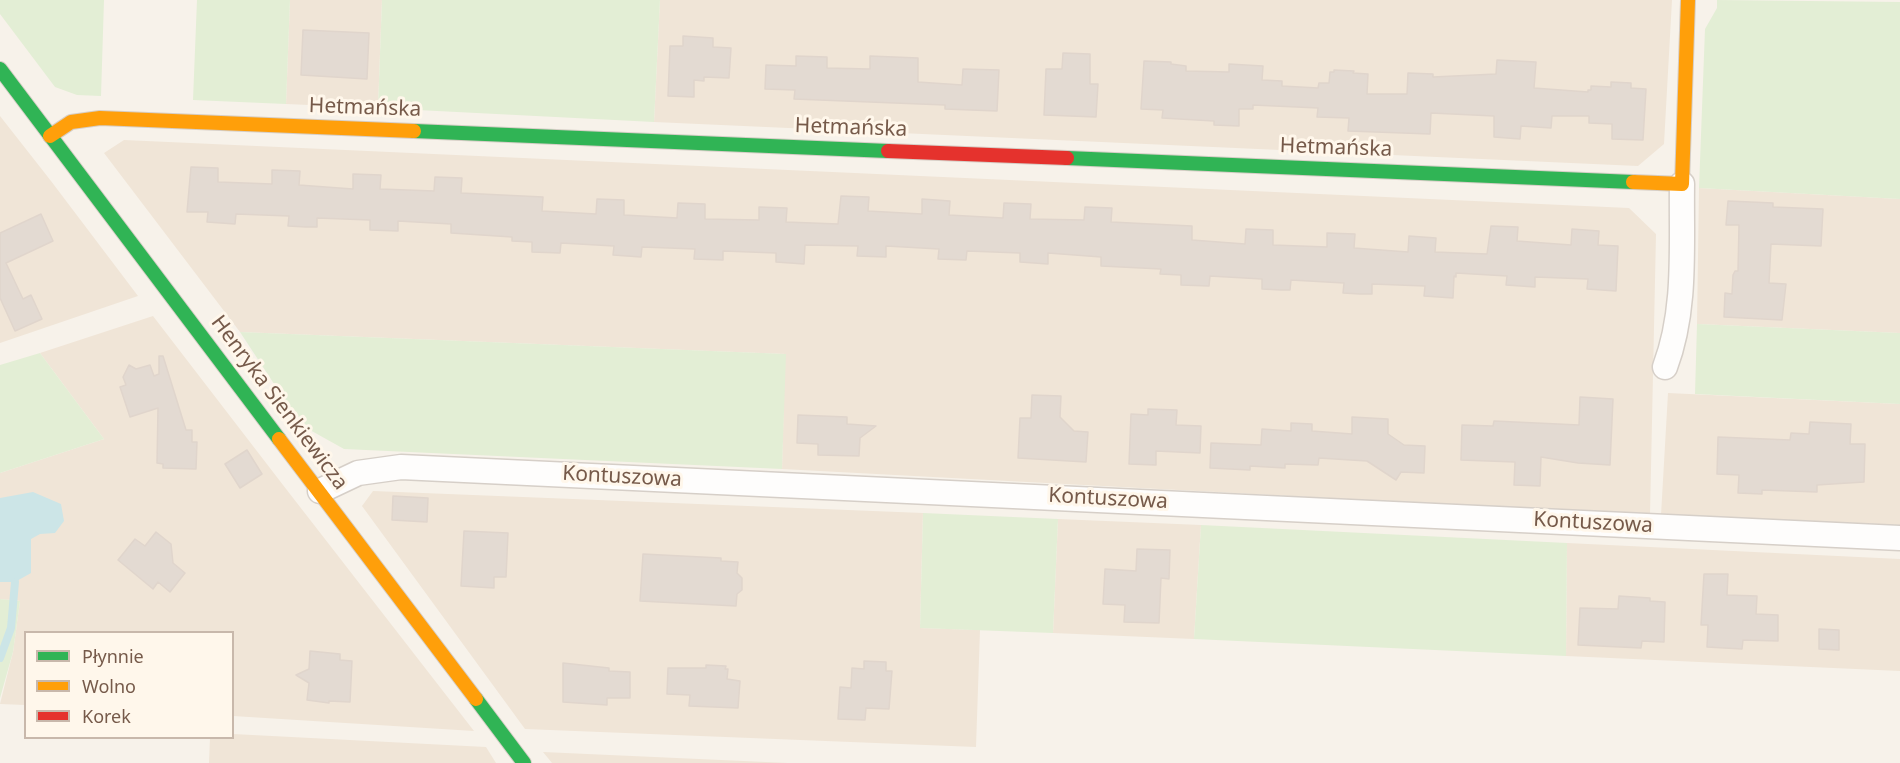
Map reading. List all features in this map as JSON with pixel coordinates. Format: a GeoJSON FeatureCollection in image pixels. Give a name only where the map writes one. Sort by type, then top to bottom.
{"type":"FeatureCollection","features":[{"type":"Feature","properties":{"kind":"street"},"geometry":{"type":"LineString","coordinates":[[1665,366],[1672,348],[1682,269],[1682,184],[1688,0]]}},
{"type":"Feature","properties":{"kind":"street","name":"Henryka Sienkiewicza"},"geometry":{"type":"LineString","coordinates":[[0,69],[524,763]]}},
{"type":"Feature","properties":{"kind":"street","name":"Hetmańska"},"geometry":{"type":"LineString","coordinates":[[50,136],[71,122],[100,117],[1682,184]]}},
{"type":"Feature","properties":{"kind":"street","name":"Kontuszowa"},"geometry":{"type":"LineString","coordinates":[[320,491],[358,473],[401,466],[1900,538]]}},
{"type":"Feature","properties":{"kind":"shaded area"},"geometry":{"type":"Polygon","coordinates":[[[290,0],[382,0],[378,108],[286,104],[290,0]]]}},
{"type":"Feature","properties":{"kind":"shaded area"},"geometry":{"type":"Polygon","coordinates":[[[660,0],[1672,0],[1664,144],[1638,166],[654,122],[660,0]]]}},
{"type":"Feature","properties":{"kind":"shaded area"},"geometry":{"type":"Polygon","coordinates":[[[0,116],[138,296],[0,343],[0,116]]]}},
{"type":"Feature","properties":{"kind":"shaded area"},"geometry":{"type":"Polygon","coordinates":[[[124,140],[1629,208],[1656,234],[1650,515],[782,469],[785,354],[240,332],[104,153],[124,140]]]}},
{"type":"Feature","properties":{"kind":"shaded area"},"geometry":{"type":"Polygon","coordinates":[[[1699,188],[1900,199],[1900,333],[1697,324],[1699,188]]]}},
{"type":"Feature","properties":{"kind":"shaded area"},"geometry":{"type":"Polygon","coordinates":[[[153,316],[474,731],[234,716],[234,631],[24,631],[24,705],[0,704],[13,652],[20,601],[0,599],[0,473],[104,439],[40,353],[153,316]]]}},
{"type":"Feature","properties":{"kind":"shaded area"},"geometry":{"type":"Polygon","coordinates":[[[1668,393],[1900,404],[1900,525],[1661,515],[1668,393]]]}},
{"type":"Feature","properties":{"kind":"shaded area"},"geometry":{"type":"Polygon","coordinates":[[[373,491],[923,513],[920,628],[980,630],[976,747],[525,729],[362,506],[373,491]]]}},
{"type":"Feature","properties":{"kind":"shaded area"},"geometry":{"type":"Polygon","coordinates":[[[1058,519],[1201,525],[1194,639],[1053,633],[1058,519]]]}},
{"type":"Feature","properties":{"kind":"shaded area"},"geometry":{"type":"Polygon","coordinates":[[[1567,543],[1900,559],[1900,671],[1566,656],[1567,543]]]}},
{"type":"Feature","properties":{"kind":"shaded area"},"geometry":{"type":"Polygon","coordinates":[[[234,734],[486,747],[496,763],[209,763],[210,739],[234,739],[234,734]]]}},
{"type":"Feature","properties":{"kind":"shaded area"},"geometry":{"type":"Polygon","coordinates":[[[543,752],[788,763],[552,763],[543,752]]]}},
{"type":"Feature","properties":{"kind":"green space"},"geometry":{"type":"Polygon","coordinates":[[[0,0],[104,0],[101,96],[77,95],[55,87],[0,14],[0,0]]]}},
{"type":"Feature","properties":{"kind":"green space"},"geometry":{"type":"Polygon","coordinates":[[[197,0],[290,0],[286,104],[193,100],[197,0]]]}},
{"type":"Feature","properties":{"kind":"green space"},"geometry":{"type":"Polygon","coordinates":[[[382,0],[660,0],[654,122],[378,108],[382,0]]]}},
{"type":"Feature","properties":{"kind":"green space"},"geometry":{"type":"Polygon","coordinates":[[[1717,0],[1900,2],[1900,199],[1699,188],[1705,29],[1717,8],[1717,0]]]}},
{"type":"Feature","properties":{"kind":"green space"},"geometry":{"type":"Polygon","coordinates":[[[1697,324],[1900,333],[1900,404],[1695,394],[1697,324]]]}},
{"type":"Feature","properties":{"kind":"green space"},"geometry":{"type":"Polygon","coordinates":[[[240,332],[786,354],[782,469],[344,449],[301,425],[240,332]]]}},
{"type":"Feature","properties":{"kind":"green space"},"geometry":{"type":"Polygon","coordinates":[[[40,353],[104,439],[0,473],[0,365],[40,353]]]}},
{"type":"Feature","properties":{"kind":"green space"},"geometry":{"type":"Polygon","coordinates":[[[923,513],[1058,519],[1053,633],[920,628],[923,513]]]}},
{"type":"Feature","properties":{"kind":"green space"},"geometry":{"type":"Polygon","coordinates":[[[1201,525],[1567,543],[1566,656],[1194,639],[1201,525]]]}},
{"type":"Feature","properties":{"kind":"green space"},"geometry":{"type":"Polygon","coordinates":[[[0,599],[20,601],[13,652],[0,698],[0,599]]]}},
{"type":"Feature","properties":{"kind":"water"},"geometry":{"type":"Polygon","coordinates":[[[33,492],[61,504],[64,521],[55,533],[40,534],[31,539],[31,573],[15,582],[0,582],[0,498],[33,492]]]}},
{"type":"Feature","properties":{"kind":"building"},"geometry":{"type":"Polygon","coordinates":[[[303,30],[369,33],[367,79],[301,75],[303,30]]]}},
{"type":"Feature","properties":{"kind":"building"},"geometry":{"type":"Polygon","coordinates":[[[683,36],[713,38],[713,47],[731,48],[729,78],[704,77],[704,81],[694,80],[694,97],[668,96],[670,46],[683,46],[683,36]]]}},
{"type":"Feature","properties":{"kind":"building"},"geometry":{"type":"Polygon","coordinates":[[[1063,53],[1090,54],[1090,84],[1098,84],[1096,117],[1044,115],[1046,69],[1062,69],[1063,53]]]}},
{"type":"Feature","properties":{"kind":"building"},"geometry":{"type":"Polygon","coordinates":[[[796,56],[827,57],[827,68],[870,69],[870,56],[918,58],[918,82],[962,85],[963,69],[999,70],[997,111],[945,109],[945,105],[794,99],[795,90],[765,89],[766,65],[796,66],[796,56]]]}},
{"type":"Feature","properties":{"kind":"building"},"geometry":{"type":"Polygon","coordinates":[[[1497,60],[1536,62],[1534,88],[1588,92],[1591,86],[1611,87],[1611,82],[1631,83],[1631,88],[1646,89],[1643,140],[1612,139],[1612,124],[1589,123],[1589,116],[1552,116],[1551,128],[1521,126],[1520,139],[1494,137],[1494,116],[1431,113],[1430,134],[1348,131],[1349,118],[1317,117],[1318,108],[1253,105],[1253,109],[1239,109],[1239,126],[1214,125],[1214,121],[1162,118],[1163,110],[1141,109],[1144,61],[1171,62],[1171,64],[1186,66],[1186,71],[1229,72],[1229,64],[1263,66],[1262,80],[1282,81],[1282,86],[1318,88],[1319,83],[1329,83],[1330,72],[1334,70],[1354,71],[1353,73],[1368,74],[1367,94],[1407,94],[1408,73],[1433,74],[1433,77],[1496,74],[1497,60]]]}},
{"type":"Feature","properties":{"kind":"building"},"geometry":{"type":"Polygon","coordinates":[[[191,167],[218,168],[218,182],[272,184],[272,170],[300,171],[299,185],[353,189],[353,174],[381,175],[380,189],[434,191],[435,177],[462,178],[461,193],[543,197],[542,211],[596,214],[597,199],[624,200],[624,215],[677,218],[678,203],[705,204],[705,219],[759,220],[759,207],[787,208],[786,222],[838,224],[841,196],[869,197],[868,211],[922,214],[922,199],[950,201],[949,215],[1003,218],[1004,203],[1031,204],[1030,219],[1084,220],[1085,207],[1112,208],[1111,222],[1192,226],[1192,240],[1245,244],[1246,229],[1273,230],[1273,245],[1327,247],[1327,233],[1355,234],[1354,248],[1408,252],[1409,236],[1436,238],[1435,252],[1487,254],[1491,226],[1518,227],[1517,241],[1571,245],[1572,229],[1599,231],[1598,245],[1618,246],[1616,291],[1587,289],[1588,279],[1535,277],[1535,287],[1506,285],[1507,276],[1456,273],[1453,298],[1424,296],[1425,286],[1372,284],[1372,294],[1360,294],[1343,293],[1344,283],[1291,280],[1290,290],[1281,290],[1262,289],[1262,279],[1210,276],[1209,286],[1181,285],[1181,275],[1160,274],[1161,269],[1101,266],[1101,257],[1048,253],[1048,264],[1020,262],[1020,253],[967,251],[966,260],[938,259],[939,249],[886,246],[886,257],[857,256],[858,246],[805,245],[804,264],[776,262],[776,253],[723,251],[723,260],[694,259],[695,249],[642,247],[641,257],[613,255],[614,246],[561,243],[560,253],[532,252],[532,242],[512,241],[512,237],[451,233],[451,224],[398,221],[398,231],[370,230],[370,220],[317,218],[317,227],[306,227],[288,226],[289,216],[236,214],[235,224],[207,222],[208,212],[187,212],[191,167]]]}},
{"type":"Feature","properties":{"kind":"building"},"geometry":{"type":"Polygon","coordinates":[[[1728,201],[1773,203],[1773,207],[1823,209],[1821,246],[1771,244],[1769,283],[1786,284],[1782,320],[1724,317],[1725,293],[1732,294],[1733,275],[1735,271],[1738,271],[1739,225],[1726,225],[1728,201]]]}},
{"type":"Feature","properties":{"kind":"building"},"geometry":{"type":"Polygon","coordinates":[[[41,214],[53,241],[6,263],[23,299],[31,295],[42,319],[15,331],[0,298],[0,233],[41,214]]]}},
{"type":"Feature","properties":{"kind":"building"},"geometry":{"type":"Polygon","coordinates":[[[159,356],[163,356],[186,430],[192,430],[192,442],[197,442],[196,469],[163,468],[163,464],[157,463],[158,408],[130,417],[120,387],[126,385],[123,377],[129,365],[136,369],[150,365],[154,376],[159,374],[159,356]]]}},
{"type":"Feature","properties":{"kind":"building"},"geometry":{"type":"Polygon","coordinates":[[[1032,395],[1061,396],[1060,417],[1074,431],[1088,432],[1086,462],[1018,458],[1020,418],[1031,418],[1032,395]]]}},
{"type":"Feature","properties":{"kind":"building"},"geometry":{"type":"Polygon","coordinates":[[[1580,397],[1613,399],[1610,465],[1541,457],[1540,486],[1514,485],[1515,462],[1461,460],[1462,425],[1493,426],[1494,421],[1579,425],[1580,397]]]}},
{"type":"Feature","properties":{"kind":"building"},"geometry":{"type":"Polygon","coordinates":[[[1148,409],[1177,410],[1176,425],[1201,426],[1200,453],[1156,451],[1156,465],[1129,464],[1131,414],[1148,415],[1148,409]]]}},
{"type":"Feature","properties":{"kind":"building"},"geometry":{"type":"Polygon","coordinates":[[[798,415],[847,417],[847,424],[876,426],[860,438],[859,456],[818,455],[818,444],[797,443],[798,415]]]}},
{"type":"Feature","properties":{"kind":"building"},"geometry":{"type":"Polygon","coordinates":[[[1352,417],[1388,419],[1388,434],[1404,445],[1425,446],[1424,473],[1401,472],[1396,480],[1367,461],[1319,458],[1318,465],[1285,464],[1285,468],[1250,466],[1250,470],[1210,468],[1211,443],[1261,445],[1262,429],[1291,431],[1291,423],[1312,424],[1312,431],[1352,434],[1352,417]]]}},
{"type":"Feature","properties":{"kind":"building"},"geometry":{"type":"Polygon","coordinates":[[[1810,422],[1851,424],[1850,444],[1865,444],[1864,482],[1817,485],[1817,492],[1762,490],[1762,494],[1738,493],[1739,475],[1717,474],[1718,437],[1790,440],[1791,433],[1809,434],[1810,422]]]}},
{"type":"Feature","properties":{"kind":"building"},"geometry":{"type":"Polygon","coordinates":[[[247,450],[262,474],[240,488],[225,464],[247,450]]]}},
{"type":"Feature","properties":{"kind":"building"},"geometry":{"type":"Polygon","coordinates":[[[393,496],[428,498],[427,522],[392,520],[393,496]]]}},
{"type":"Feature","properties":{"kind":"building"},"geometry":{"type":"Polygon","coordinates":[[[464,531],[508,533],[506,577],[494,577],[494,588],[461,586],[464,531]]]}},
{"type":"Feature","properties":{"kind":"building"},"geometry":{"type":"Polygon","coordinates":[[[156,532],[171,544],[173,563],[185,573],[170,592],[158,582],[153,589],[118,560],[135,539],[145,546],[156,532]]]}},
{"type":"Feature","properties":{"kind":"building"},"geometry":{"type":"Polygon","coordinates":[[[1137,549],[1170,550],[1169,579],[1161,578],[1159,623],[1124,622],[1125,605],[1103,604],[1105,569],[1136,571],[1137,549]]]}},
{"type":"Feature","properties":{"kind":"building"},"geometry":{"type":"Polygon","coordinates":[[[643,554],[721,558],[721,561],[738,562],[737,573],[742,578],[742,590],[737,594],[736,606],[640,601],[643,554]]]}},
{"type":"Feature","properties":{"kind":"building"},"geometry":{"type":"Polygon","coordinates":[[[1704,574],[1728,574],[1727,595],[1757,596],[1756,614],[1778,615],[1778,641],[1743,640],[1742,649],[1707,647],[1708,625],[1701,625],[1704,574]]]}},
{"type":"Feature","properties":{"kind":"building"},"geometry":{"type":"Polygon","coordinates":[[[1619,596],[1650,598],[1650,601],[1665,602],[1664,642],[1642,641],[1641,648],[1578,645],[1580,608],[1618,609],[1619,596]]]}},
{"type":"Feature","properties":{"kind":"building"},"geometry":{"type":"Polygon","coordinates":[[[1819,629],[1839,630],[1839,650],[1819,649],[1819,629]]]}},
{"type":"Feature","properties":{"kind":"building"},"geometry":{"type":"Polygon","coordinates":[[[310,651],[340,654],[340,660],[352,661],[350,702],[329,701],[329,703],[307,700],[309,683],[296,675],[309,669],[310,651]]]}},
{"type":"Feature","properties":{"kind":"building"},"geometry":{"type":"Polygon","coordinates":[[[864,661],[886,662],[886,671],[892,671],[889,709],[866,708],[865,720],[838,719],[840,687],[851,688],[852,668],[864,669],[864,661]]]}},
{"type":"Feature","properties":{"kind":"building"},"geometry":{"type":"Polygon","coordinates":[[[563,663],[609,668],[609,671],[630,672],[630,698],[607,698],[607,705],[563,702],[563,663]]]}},
{"type":"Feature","properties":{"kind":"building"},"geometry":{"type":"Polygon","coordinates":[[[706,665],[726,666],[727,679],[740,681],[738,708],[689,706],[690,695],[667,694],[668,668],[706,668],[706,665]]]}},
{"type":"Feature","properties":{"kind":"waterway"},"geometry":{"type":"LineString","coordinates":[[0,658],[11,628],[15,582]]}},
{"type":"Feature","properties":{"kind":"traffic: fast"},"geometry":{"type":"LineString","coordinates":[[0,69],[279,439]]}},
{"type":"Feature","properties":{"kind":"traffic: fast"},"geometry":{"type":"LineString","coordinates":[[414,131],[888,151]]}},
{"type":"Feature","properties":{"kind":"traffic: fast"},"geometry":{"type":"LineString","coordinates":[[1067,158],[1633,182]]}},
{"type":"Feature","properties":{"kind":"traffic: fast"},"geometry":{"type":"LineString","coordinates":[[476,699],[524,763]]}},
{"type":"Feature","properties":{"kind":"traffic: slow"},"geometry":{"type":"LineString","coordinates":[[1633,182],[1682,184],[1688,0]]}},
{"type":"Feature","properties":{"kind":"traffic: slow"},"geometry":{"type":"LineString","coordinates":[[50,136],[71,122],[100,118],[414,131]]}},
{"type":"Feature","properties":{"kind":"traffic: slow"},"geometry":{"type":"LineString","coordinates":[[279,439],[476,699]]}},
{"type":"Feature","properties":{"kind":"traffic: jam"},"geometry":{"type":"LineString","coordinates":[[888,151],[1067,158]]}}]}
